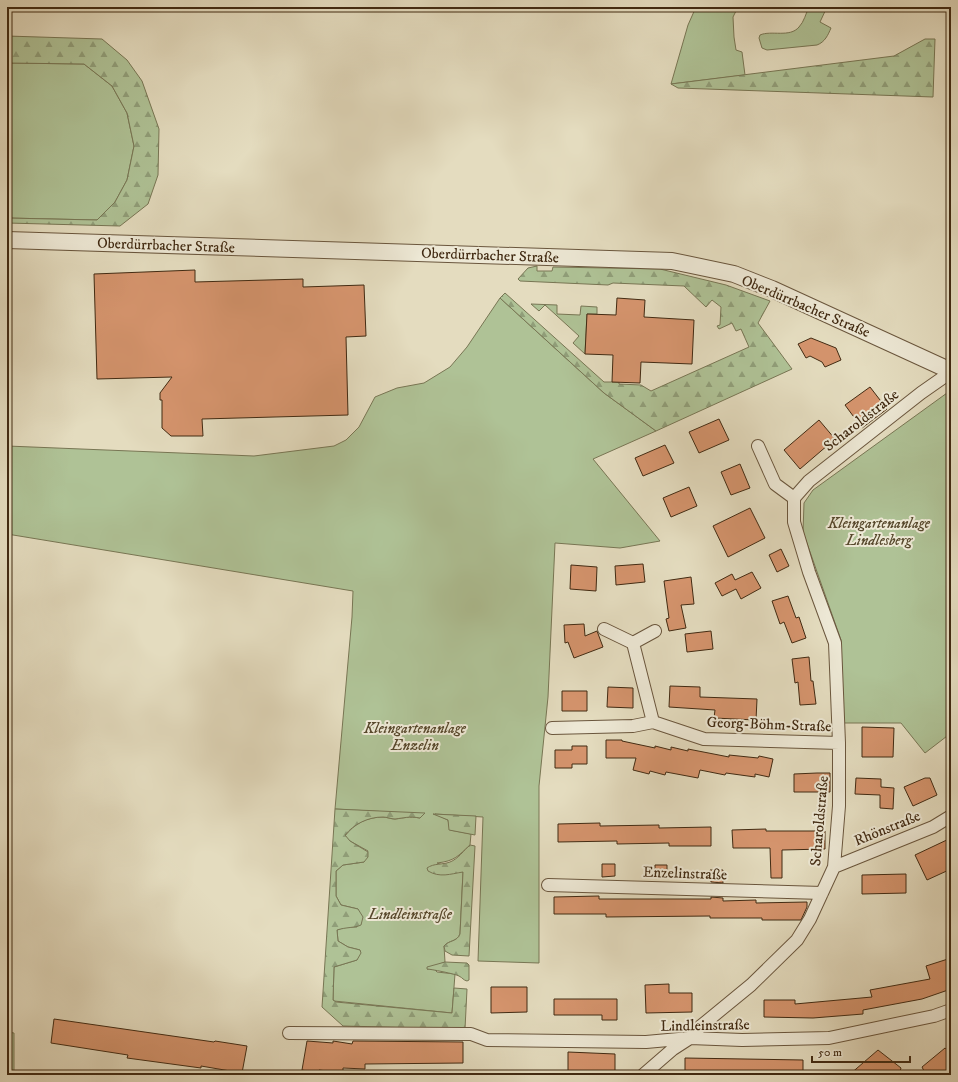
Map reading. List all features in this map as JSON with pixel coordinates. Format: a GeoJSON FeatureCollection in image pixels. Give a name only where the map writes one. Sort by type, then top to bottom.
{"type":"FeatureCollection","features":[{"type":"Feature","properties":{"kind":"street","name":"Oberdürrbacher Straße"},"geometry":{"type":"LineString","coordinates":[[7,240],[672,261],[734,274],[772,289],[951,371]]}},
{"type":"Feature","properties":{"kind":"street","name":"Scharoldstraße"},"geometry":{"type":"LineString","coordinates":[[643,1075],[673,1049],[690,1038],[751,985],[797,940],[810,919],[834,868],[839,806],[839,743],[835,643],[809,572],[794,522],[794,498],[809,481],[951,371]]}},
{"type":"Feature","properties":{"kind":"street"},"geometry":{"type":"LineString","coordinates":[[758,446],[775,484],[794,498]]}},
{"type":"Feature","properties":{"kind":"street"},"geometry":{"type":"LineString","coordinates":[[604,629],[633,643]]}},
{"type":"Feature","properties":{"kind":"street"},"geometry":{"type":"LineString","coordinates":[[633,643],[655,631]]}},
{"type":"Feature","properties":{"kind":"street"},"geometry":{"type":"LineString","coordinates":[[633,643],[653,722]]}},
{"type":"Feature","properties":{"kind":"street","name":"Georg-Böhm-Straße"},"geometry":{"type":"LineString","coordinates":[[552,728],[633,726],[653,722],[704,739],[839,743]]}},
{"type":"Feature","properties":{"kind":"street","name":"Rhönstraße"},"geometry":{"type":"LineString","coordinates":[[834,868],[933,827],[951,816]]}},
{"type":"Feature","properties":{"kind":"street","name":"Enzelinstraße"},"geometry":{"type":"LineString","coordinates":[[548,885],[822,893]]}},
{"type":"Feature","properties":{"kind":"street","name":"Lindleinstraße"},"geometry":{"type":"LineString","coordinates":[[289,1033],[471,1034],[487,1040],[503,1041],[646,1042],[690,1038],[742,1040],[829,1038],[934,1016],[951,1010]]}},
{"type":"Feature","properties":{"kind":"green space"},"geometry":{"type":"Polygon","coordinates":[[[696,7],[738,7],[733,17],[734,37],[736,50],[742,52],[745,75],[671,84],[688,25],[696,7]]]}},
{"type":"Feature","properties":{"kind":"green space"},"geometry":{"type":"Polygon","coordinates":[[[809,7],[827,7],[820,22],[831,28],[822,42],[817,45],[767,50],[762,48],[759,38],[760,35],[769,33],[786,33],[795,30],[802,23],[809,7]]]}},
{"type":"Feature","properties":{"kind":"green space"},"geometry":{"type":"Polygon","coordinates":[[[7,36],[102,39],[127,60],[142,81],[159,129],[158,175],[148,204],[120,226],[7,223],[7,218],[97,220],[115,202],[127,180],[134,146],[127,113],[112,86],[84,64],[7,63],[7,36]]]}},
{"type":"Feature","properties":{"kind":"green space"},"geometry":{"type":"Polygon","coordinates":[[[925,39],[935,39],[933,97],[678,88],[671,84],[894,56],[925,39]]]}},
{"type":"Feature","properties":{"kind":"green space"},"geometry":{"type":"Polygon","coordinates":[[[7,63],[84,64],[112,86],[127,113],[134,146],[127,180],[115,202],[97,220],[7,218],[7,63]]]}},
{"type":"Feature","properties":{"kind":"green space"},"geometry":{"type":"Polygon","coordinates":[[[537,266],[537,271],[552,271],[553,267],[660,269],[726,285],[770,301],[758,323],[792,369],[656,431],[604,393],[500,298],[505,293],[604,382],[619,382],[619,384],[641,385],[651,391],[749,347],[741,329],[736,331],[732,323],[719,329],[717,326],[720,325],[721,307],[712,300],[706,307],[684,286],[613,283],[608,285],[520,281],[518,279],[528,268],[537,266]]]}},
{"type":"Feature","properties":{"kind":"green space","name":"Kleingartenanlage Enzelin"},"geometry":{"type":"Polygon","coordinates":[[[500,298],[604,393],[656,431],[593,459],[660,541],[620,548],[555,543],[548,697],[539,786],[539,963],[478,961],[483,817],[435,814],[448,820],[450,830],[471,834],[470,845],[459,855],[448,861],[437,863],[463,872],[459,937],[444,946],[445,962],[427,969],[434,969],[437,972],[455,974],[452,1013],[334,1001],[334,967],[357,960],[360,950],[348,947],[338,941],[337,930],[346,927],[357,927],[358,909],[341,905],[336,896],[336,871],[343,865],[364,862],[368,851],[350,841],[345,836],[352,828],[371,818],[420,818],[424,814],[335,809],[353,591],[7,534],[7,446],[254,456],[334,446],[346,440],[359,427],[375,397],[397,388],[424,383],[450,367],[467,347],[500,298]]]}},
{"type":"Feature","properties":{"kind":"green space"},"geometry":{"type":"Polygon","coordinates":[[[531,304],[557,305],[557,314],[580,315],[581,306],[597,307],[597,314],[587,314],[585,354],[573,343],[579,336],[545,305],[539,311],[531,304]]]}},
{"type":"Feature","properties":{"kind":"green space","name":"Kleingartenanlage Lindlesberg"},"geometry":{"type":"Polygon","coordinates":[[[947,393],[951,395],[951,733],[925,753],[901,723],[843,723],[841,640],[803,532],[804,503],[813,490],[947,393]]]}},
{"type":"Feature","properties":{"kind":"green space"},"geometry":{"type":"Polygon","coordinates":[[[335,809],[425,813],[420,818],[372,818],[357,824],[345,835],[350,841],[368,852],[368,857],[364,862],[343,865],[336,871],[336,896],[341,905],[358,909],[363,917],[361,925],[337,930],[338,941],[348,947],[360,950],[361,953],[357,960],[334,967],[333,1000],[336,1002],[452,1013],[454,988],[467,989],[465,1029],[343,1026],[322,1007],[335,809]]]}},
{"type":"Feature","properties":{"kind":"green space"},"geometry":{"type":"Polygon","coordinates":[[[433,814],[476,816],[475,835],[449,830],[448,820],[433,814]]]}},
{"type":"Feature","properties":{"kind":"green space"},"geometry":{"type":"Polygon","coordinates":[[[470,845],[475,846],[469,956],[452,955],[445,951],[444,946],[459,937],[460,934],[463,872],[441,875],[428,871],[427,868],[432,865],[453,861],[470,845]]]}},
{"type":"Feature","properties":{"kind":"green space"},"geometry":{"type":"Polygon","coordinates":[[[445,962],[467,963],[469,965],[469,980],[466,981],[453,974],[427,969],[427,967],[445,962]]]}},
{"type":"Feature","properties":{"kind":"green space"},"geometry":{"type":"Polygon","coordinates":[[[7,1032],[14,1033],[14,1075],[7,1075],[7,1032]]]}},
{"type":"Feature","properties":{"kind":"building"},"geometry":{"type":"Polygon","coordinates":[[[195,270],[195,282],[303,279],[303,287],[364,285],[366,336],[346,337],[348,415],[202,419],[203,436],[171,436],[162,428],[162,400],[160,400],[160,393],[172,377],[97,379],[94,274],[195,270]]]}},
{"type":"Feature","properties":{"kind":"building"},"geometry":{"type":"Polygon","coordinates":[[[617,298],[645,300],[644,317],[694,320],[692,364],[641,362],[640,383],[612,382],[613,355],[585,354],[587,314],[616,315],[617,298]]]}},
{"type":"Feature","properties":{"kind":"building"},"geometry":{"type":"Polygon","coordinates":[[[811,338],[836,348],[841,360],[825,367],[822,362],[810,356],[806,358],[798,344],[811,338]]]}},
{"type":"Feature","properties":{"kind":"building"},"geometry":{"type":"Polygon","coordinates":[[[870,387],[887,409],[862,428],[845,405],[870,387]]]}},
{"type":"Feature","properties":{"kind":"building"},"geometry":{"type":"Polygon","coordinates":[[[719,419],[729,440],[699,453],[689,432],[719,419]]]}},
{"type":"Feature","properties":{"kind":"building"},"geometry":{"type":"Polygon","coordinates":[[[819,420],[835,439],[800,469],[784,450],[819,420]]]}},
{"type":"Feature","properties":{"kind":"building"},"geometry":{"type":"Polygon","coordinates":[[[665,445],[674,463],[643,476],[635,458],[665,445]]]}},
{"type":"Feature","properties":{"kind":"building"},"geometry":{"type":"Polygon","coordinates":[[[740,464],[750,488],[731,495],[721,472],[740,464]]]}},
{"type":"Feature","properties":{"kind":"building"},"geometry":{"type":"Polygon","coordinates":[[[689,487],[697,506],[671,517],[663,498],[689,487]]]}},
{"type":"Feature","properties":{"kind":"building"},"geometry":{"type":"Polygon","coordinates":[[[750,508],[765,538],[728,557],[713,526],[750,508]]]}},
{"type":"Feature","properties":{"kind":"building"},"geometry":{"type":"Polygon","coordinates":[[[781,549],[789,566],[777,572],[769,555],[781,549]]]}},
{"type":"Feature","properties":{"kind":"building"},"geometry":{"type":"Polygon","coordinates":[[[643,564],[645,582],[616,585],[615,566],[643,564]]]}},
{"type":"Feature","properties":{"kind":"building"},"geometry":{"type":"Polygon","coordinates":[[[571,565],[597,567],[596,591],[570,589],[571,565]]]}},
{"type":"Feature","properties":{"kind":"building"},"geometry":{"type":"Polygon","coordinates":[[[752,572],[761,588],[741,599],[736,589],[722,596],[715,583],[732,574],[735,580],[752,572]]]}},
{"type":"Feature","properties":{"kind":"building"},"geometry":{"type":"Polygon","coordinates":[[[691,577],[694,604],[681,605],[686,628],[669,631],[666,619],[669,618],[664,581],[691,577]]]}},
{"type":"Feature","properties":{"kind":"building"},"geometry":{"type":"Polygon","coordinates":[[[788,596],[796,618],[799,617],[806,638],[792,643],[784,622],[780,624],[772,601],[788,596]]]}},
{"type":"Feature","properties":{"kind":"building"},"geometry":{"type":"Polygon","coordinates":[[[584,624],[585,636],[597,631],[603,647],[574,658],[568,642],[565,643],[564,625],[584,624]]]}},
{"type":"Feature","properties":{"kind":"building"},"geometry":{"type":"Polygon","coordinates":[[[711,631],[713,649],[687,652],[685,634],[711,631]]]}},
{"type":"Feature","properties":{"kind":"building"},"geometry":{"type":"Polygon","coordinates":[[[809,657],[811,681],[813,681],[816,704],[800,705],[798,682],[795,683],[792,659],[809,657]]]}},
{"type":"Feature","properties":{"kind":"building"},"geometry":{"type":"Polygon","coordinates":[[[670,686],[700,687],[700,697],[757,699],[756,720],[714,718],[715,710],[669,707],[670,686]]]}},
{"type":"Feature","properties":{"kind":"building"},"geometry":{"type":"Polygon","coordinates":[[[608,687],[633,688],[633,708],[607,707],[608,687]]]}},
{"type":"Feature","properties":{"kind":"building"},"geometry":{"type":"Polygon","coordinates":[[[562,691],[587,691],[587,711],[562,711],[562,691]]]}},
{"type":"Feature","properties":{"kind":"building"},"geometry":{"type":"Polygon","coordinates":[[[862,727],[894,728],[893,757],[862,757],[862,727]]]}},
{"type":"Feature","properties":{"kind":"building"},"geometry":{"type":"Polygon","coordinates":[[[606,740],[622,740],[655,748],[655,746],[671,750],[671,747],[688,751],[688,749],[729,757],[729,755],[758,758],[759,756],[773,759],[769,777],[755,774],[755,777],[726,773],[725,775],[700,770],[698,778],[666,772],[665,775],[650,771],[649,774],[633,770],[636,758],[606,758],[606,740]]]}},
{"type":"Feature","properties":{"kind":"building"},"geometry":{"type":"Polygon","coordinates":[[[572,746],[587,746],[587,764],[572,764],[572,768],[555,768],[555,750],[572,750],[572,746]]]}},
{"type":"Feature","properties":{"kind":"building"},"geometry":{"type":"Polygon","coordinates":[[[830,773],[830,792],[794,792],[794,774],[830,773]]]}},
{"type":"Feature","properties":{"kind":"building"},"geometry":{"type":"Polygon","coordinates":[[[856,778],[881,779],[881,787],[894,788],[893,809],[880,808],[880,795],[855,794],[856,778]]]}},
{"type":"Feature","properties":{"kind":"building"},"geometry":{"type":"Polygon","coordinates":[[[925,778],[930,778],[937,795],[913,806],[904,787],[925,778]]]}},
{"type":"Feature","properties":{"kind":"building"},"geometry":{"type":"Polygon","coordinates":[[[600,823],[600,826],[659,825],[659,828],[711,827],[711,846],[669,846],[669,843],[617,844],[617,841],[558,842],[558,824],[600,823]]]}},
{"type":"Feature","properties":{"kind":"building"},"geometry":{"type":"Polygon","coordinates":[[[766,829],[766,831],[825,831],[825,849],[782,850],[782,878],[771,878],[770,848],[733,848],[732,830],[766,829]]]}},
{"type":"Feature","properties":{"kind":"building"},"geometry":{"type":"Polygon","coordinates":[[[951,838],[951,869],[927,880],[915,855],[951,838]]]}},
{"type":"Feature","properties":{"kind":"building"},"geometry":{"type":"Polygon","coordinates":[[[602,864],[615,864],[615,876],[602,877],[602,864]]]}},
{"type":"Feature","properties":{"kind":"building"},"geometry":{"type":"Polygon","coordinates":[[[655,865],[667,865],[667,877],[655,878],[655,865]]]}},
{"type":"Feature","properties":{"kind":"building"},"geometry":{"type":"Polygon","coordinates":[[[710,870],[723,870],[723,883],[711,882],[710,870]]]}},
{"type":"Feature","properties":{"kind":"building"},"geometry":{"type":"Polygon","coordinates":[[[906,874],[906,893],[862,894],[862,875],[906,874]]]}},
{"type":"Feature","properties":{"kind":"building"},"geometry":{"type":"Polygon","coordinates":[[[599,896],[599,899],[711,899],[711,897],[723,898],[723,901],[756,900],[756,903],[807,902],[807,907],[801,920],[710,918],[710,916],[606,917],[606,914],[554,914],[554,897],[599,896]]]}},
{"type":"Feature","properties":{"kind":"building"},"geometry":{"type":"Polygon","coordinates":[[[951,958],[951,989],[922,999],[863,1010],[863,1014],[813,1018],[764,1017],[764,1000],[795,1000],[795,1004],[872,997],[870,990],[930,979],[926,966],[951,958]]]}},
{"type":"Feature","properties":{"kind":"building"},"geometry":{"type":"Polygon","coordinates":[[[669,984],[669,993],[692,993],[692,1012],[646,1013],[645,985],[669,984]]]}},
{"type":"Feature","properties":{"kind":"building"},"geometry":{"type":"Polygon","coordinates":[[[491,987],[527,987],[527,1012],[491,1013],[491,987]]]}},
{"type":"Feature","properties":{"kind":"building"},"geometry":{"type":"Polygon","coordinates":[[[554,999],[617,999],[617,1020],[602,1020],[602,1015],[554,1015],[554,999]]]}},
{"type":"Feature","properties":{"kind":"building"},"geometry":{"type":"Polygon","coordinates":[[[54,1019],[247,1046],[242,1073],[201,1066],[201,1068],[127,1058],[128,1055],[51,1043],[54,1019]]]}},
{"type":"Feature","properties":{"kind":"building"},"geometry":{"type":"Polygon","coordinates":[[[307,1041],[333,1043],[333,1041],[352,1044],[353,1041],[463,1042],[463,1063],[365,1064],[365,1069],[343,1068],[343,1073],[319,1070],[319,1073],[302,1070],[307,1041]]]}},
{"type":"Feature","properties":{"kind":"building"},"geometry":{"type":"Polygon","coordinates":[[[945,1048],[951,1053],[951,1075],[926,1075],[922,1067],[945,1048]]]}},
{"type":"Feature","properties":{"kind":"building"},"geometry":{"type":"Polygon","coordinates":[[[878,1050],[901,1068],[899,1075],[849,1075],[878,1050]]]}},
{"type":"Feature","properties":{"kind":"building"},"geometry":{"type":"Polygon","coordinates":[[[568,1052],[615,1054],[615,1075],[568,1073],[568,1052]]]}},
{"type":"Feature","properties":{"kind":"building"},"geometry":{"type":"Polygon","coordinates":[[[685,1058],[803,1060],[803,1075],[685,1075],[685,1058]]]}}]}
